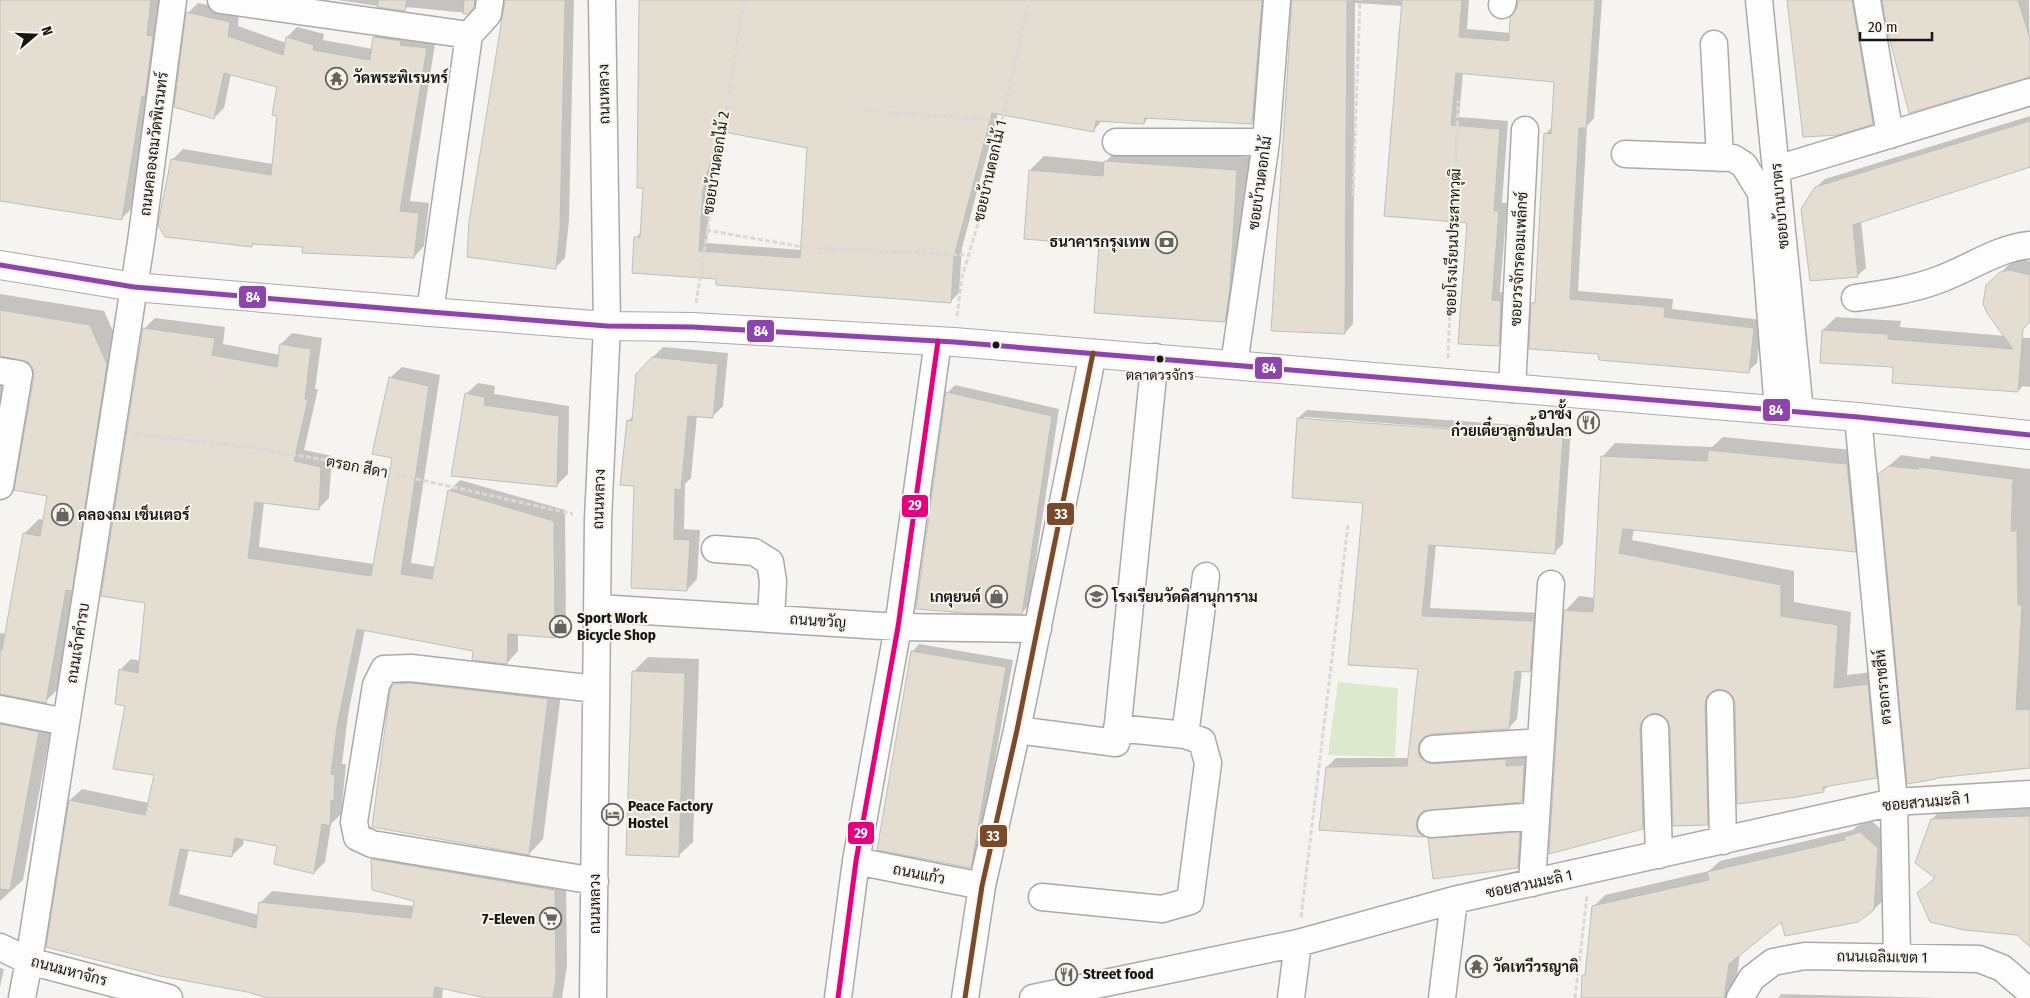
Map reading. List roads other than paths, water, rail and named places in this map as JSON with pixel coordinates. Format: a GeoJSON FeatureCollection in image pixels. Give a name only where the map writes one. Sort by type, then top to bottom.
{"type":"FeatureCollection","features":[{"type":"Feature","properties":{"kind":"main road"},"geometry":{"type":"LineString","coordinates":[[0,265],[134,287],[430,312],[607,326],[692,327],[946,341],[1155,357],[1234,366],[1858,417],[2030,436]]}},
{"type":"Feature","properties":{"kind":"street","name":"ถนนคลองถมวัดพิเรนทร์"},"geometry":{"type":"LineString","coordinates":[[134,287],[173,0]]}},
{"type":"Feature","properties":{"kind":"street"},"geometry":{"type":"LineString","coordinates":[[221,0],[284,5],[469,35]]}},
{"type":"Feature","properties":{"kind":"street"},"geometry":{"type":"LineString","coordinates":[[430,312],[469,35],[488,14],[490,0]]}},
{"type":"Feature","properties":{"kind":"street","name":"ถนนหลวง"},"geometry":{"type":"LineString","coordinates":[[594,998],[598,520],[607,326],[602,0]]}},
{"type":"Feature","properties":{"kind":"street","name":"ซอยบ้านดอกไม้"},"geometry":{"type":"LineString","coordinates":[[1234,366],[1266,142],[1277,0]]}},
{"type":"Feature","properties":{"kind":"street","name":"ซอยบ้านบาตร"},"geometry":{"type":"LineString","coordinates":[[1759,0],[1777,169],[1789,411]]}},
{"type":"Feature","properties":{"kind":"street"},"geometry":{"type":"LineString","coordinates":[[1866,0],[1890,135]]}},
{"type":"Feature","properties":{"kind":"street"},"geometry":{"type":"LineString","coordinates":[[1714,44],[1720,158]]}},
{"type":"Feature","properties":{"kind":"street"},"geometry":{"type":"LineString","coordinates":[[1777,169],[2030,92]]}},
{"type":"Feature","properties":{"kind":"street","name":"ซอยวรจักรคอมเพล็กซ์"},"geometry":{"type":"LineString","coordinates":[[1512,389],[1525,130]]}},
{"type":"Feature","properties":{"kind":"street"},"geometry":{"type":"LineString","coordinates":[[1116,142],[1266,142]]}},
{"type":"Feature","properties":{"kind":"street"},"geometry":{"type":"LineString","coordinates":[[1624,154],[1733,158],[1744,164],[1761,193],[1789,411]]}},
{"type":"Feature","properties":{"kind":"street"},"geometry":{"type":"LineString","coordinates":[[1855,298],[1894,292],[1937,281],[2013,247],[2030,245]]}},
{"type":"Feature","properties":{"kind":"street","name":"ถนนเจ้าคำรบ"},"geometry":{"type":"LineString","coordinates":[[22,998],[134,287]]}},
{"type":"Feature","properties":{"kind":"street"},"geometry":{"type":"LineString","coordinates":[[838,998],[856,861],[946,341]]}},
{"type":"Feature","properties":{"kind":"street"},"geometry":{"type":"LineString","coordinates":[[965,998],[982,886],[1017,730],[1094,353]]}},
{"type":"Feature","properties":{"kind":"street"},"geometry":{"type":"LineString","coordinates":[[1017,730],[1116,744],[1155,357]]}},
{"type":"Feature","properties":{"kind":"street"},"geometry":{"type":"LineString","coordinates":[[0,371],[19,374],[0,486]]}},
{"type":"Feature","properties":{"kind":"street","name":"ตรอกราชสีห์"},"geometry":{"type":"LineString","coordinates":[[1858,417],[1894,802],[1897,957]]}},
{"type":"Feature","properties":{"kind":"street"},"geometry":{"type":"LineString","coordinates":[[715,549],[754,552],[770,562],[774,582],[771,618]]}},
{"type":"Feature","properties":{"kind":"street"},"geometry":{"type":"LineString","coordinates":[[1185,735],[1206,576]]}},
{"type":"Feature","properties":{"kind":"street"},"geometry":{"type":"LineString","coordinates":[[1532,883],[1551,584]]}},
{"type":"Feature","properties":{"kind":"street","name":"ถนนขวัญ"},"geometry":{"type":"LineString","coordinates":[[598,608],[898,627],[1038,629]]}},
{"type":"Feature","properties":{"kind":"street"},"geometry":{"type":"LineString","coordinates":[[595,881],[372,844],[357,837],[354,822],[376,685],[384,669],[411,668],[596,689]]}},
{"type":"Feature","properties":{"kind":"street"},"geometry":{"type":"LineString","coordinates":[[1720,704],[1723,841]]}},
{"type":"Feature","properties":{"kind":"street"},"geometry":{"type":"LineString","coordinates":[[0,709],[66,722]]}},
{"type":"Feature","properties":{"kind":"street"},"geometry":{"type":"LineString","coordinates":[[1042,897],[1162,909],[1190,902],[1208,763],[1202,741],[1185,735],[1117,728]]}},
{"type":"Feature","properties":{"kind":"street"},"geometry":{"type":"LineString","coordinates":[[1654,728],[1659,855]]}},
{"type":"Feature","properties":{"kind":"street"},"geometry":{"type":"LineString","coordinates":[[1433,749],[1540,742]]}},
{"type":"Feature","properties":{"kind":"street","name":"ซอยสวนมะลิ 1"},"geometry":{"type":"LineString","coordinates":[[1050,996],[1298,943],[1454,900],[1894,802],[2030,794]]}},
{"type":"Feature","properties":{"kind":"street"},"geometry":{"type":"LineString","coordinates":[[1430,824],[1535,816]]}},
{"type":"Feature","properties":{"kind":"street","name":"ถนนแก้ว"},"geometry":{"type":"LineString","coordinates":[[856,861],[982,886]]}},
{"type":"Feature","properties":{"kind":"street"},"geometry":{"type":"LineString","coordinates":[[1442,998],[1454,900]]}},
{"type":"Feature","properties":{"kind":"street"},"geometry":{"type":"LineString","coordinates":[[1291,998],[1298,943]]}},
{"type":"Feature","properties":{"kind":"street","name":"ถนนมหาจักร"},"geometry":{"type":"LineString","coordinates":[[0,947],[29,961],[170,998]]}},
{"type":"Feature","properties":{"kind":"street","name":"ถนนเฉลิมเขต 1"},"geometry":{"type":"LineString","coordinates":[[1740,998],[1752,978],[1773,962],[1804,956],[1979,959],[2002,968],[2030,992]]}},
{"type":"Feature","properties":{"kind":"place","name":"วัดพระพิเรนทร์"},"geometry":{"type":"Point","coordinates":[337,78]}},
{"type":"Feature","properties":{"kind":"place","name":"ธนาคารกรุงเทพ"},"geometry":{"type":"Point","coordinates":[1166,242]}},
{"type":"Feature","properties":{"kind":"place","name":"ตลาดวรจักร"},"geometry":{"type":"Point","coordinates":[1160,359]}},
{"type":"Feature","properties":{"kind":"place","name":"อาซั้ง ก๋วยเตี๋ยวลูกชิ้นปลา"},"geometry":{"type":"Point","coordinates":[1588,423]}},
{"type":"Feature","properties":{"kind":"place","name":"คลองถม เซ็นเตอร์"},"geometry":{"type":"Point","coordinates":[62,515]}},
{"type":"Feature","properties":{"kind":"place","name":"เกตุยนต์"},"geometry":{"type":"Point","coordinates":[997,597]}},
{"type":"Feature","properties":{"kind":"place","name":"โรงเรียนวัดดิสานุการาม"},"geometry":{"type":"Point","coordinates":[1096,597]}},
{"type":"Feature","properties":{"kind":"place","name":"Sport Work Bicycle Shop"},"geometry":{"type":"Point","coordinates":[561,627]}},
{"type":"Feature","properties":{"kind":"place","name":"Peace Factory Hostel"},"geometry":{"type":"Point","coordinates":[612,815]}},
{"type":"Feature","properties":{"kind":"place","name":"7-Eleven"},"geometry":{"type":"Point","coordinates":[551,919]}},
{"type":"Feature","properties":{"kind":"place","name":"วัดเทวีวรญาติ"},"geometry":{"type":"Point","coordinates":[1477,967]}},
{"type":"Feature","properties":{"kind":"place","name":"Street food"},"geometry":{"type":"Point","coordinates":[1067,974]}}]}
